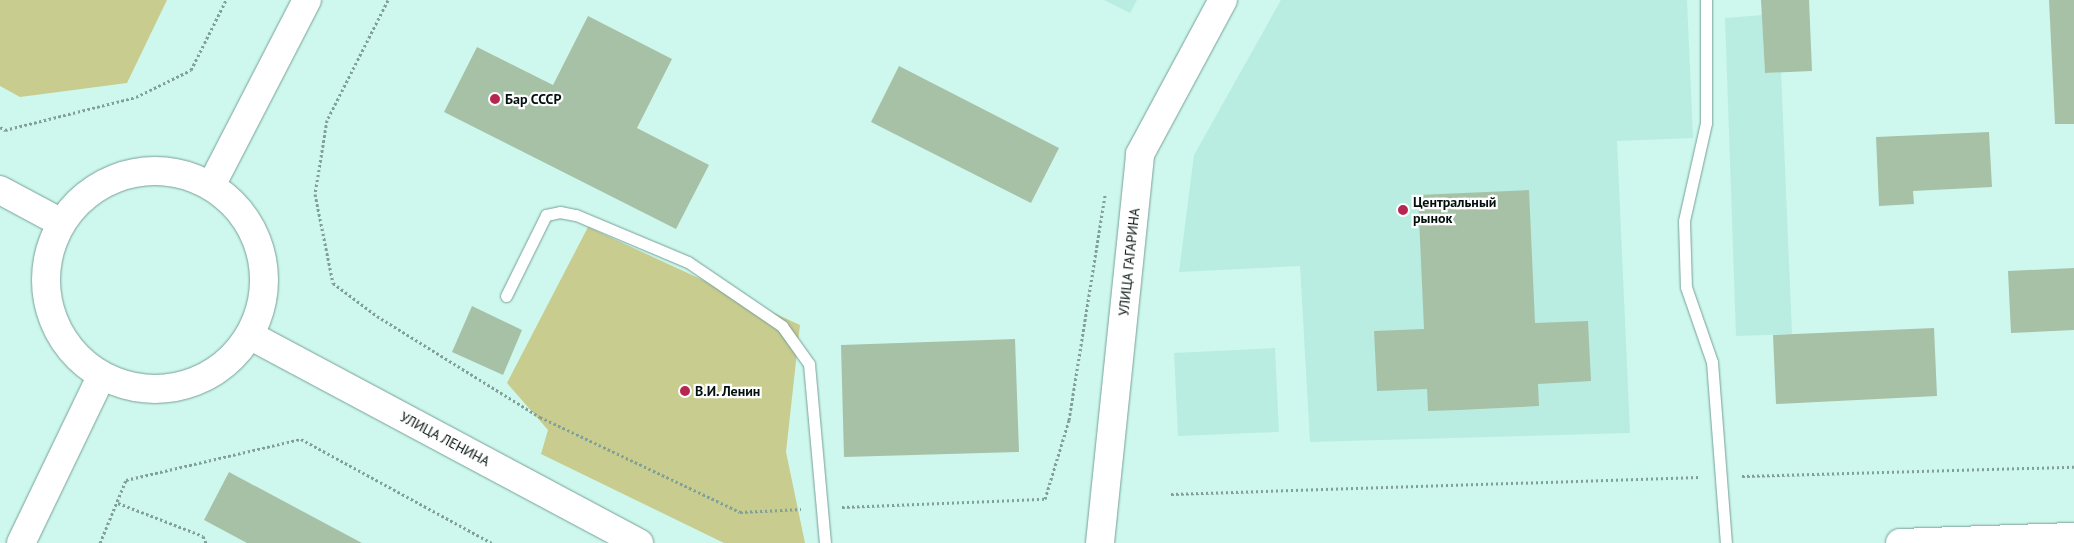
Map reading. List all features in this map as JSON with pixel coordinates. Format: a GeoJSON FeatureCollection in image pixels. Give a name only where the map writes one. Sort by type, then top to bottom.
{"type":"FeatureCollection","features":[{"type":"Feature","properties":{"kind":"street"},"geometry":{"type":"LineString","coordinates":[[212,184],[307,0]]}},
{"type":"Feature","properties":{"kind":"street","name":"УЛИЦА ГАГАРИНА"},"geometry":{"type":"LineString","coordinates":[[1100,543],[1140,154],[1223,0]]}},
{"type":"Feature","properties":{"kind":"street"},"geometry":{"type":"LineString","coordinates":[[157,168],[212,184],[252,225],[266,281],[251,336],[211,376],[157,391],[101,377],[59,336],[44,279],[60,222],[101,182],[157,168]]}},
{"type":"Feature","properties":{"kind":"street"},"geometry":{"type":"LineString","coordinates":[[0,190],[60,222]]}},
{"type":"Feature","properties":{"kind":"street","name":"УЛИЦА ЛЕНИНА"},"geometry":{"type":"LineString","coordinates":[[251,336],[639,543]]}},
{"type":"Feature","properties":{"kind":"street"},"geometry":{"type":"LineString","coordinates":[[21,543],[101,377]]}},
{"type":"Feature","properties":{"kind":"street"},"geometry":{"type":"LineString","coordinates":[[1900,543],[2074,537]]}},
{"type":"Feature","properties":{"kind":"lane"},"geometry":{"type":"LineString","coordinates":[[1706,0],[1706,123],[1684,221],[1686,286],[1712,362],[1726,543]]}},
{"type":"Feature","properties":{"kind":"lane"},"geometry":{"type":"LineString","coordinates":[[506,296],[546,215],[560,212],[576,215],[662,251],[703,272],[782,326],[809,364],[825,543]]}},
{"type":"Feature","properties":{"kind":"path"},"geometry":{"type":"LineString","coordinates":[[0,127],[5,130],[136,97],[191,70],[226,0]]}},
{"type":"Feature","properties":{"kind":"path"},"geometry":{"type":"LineString","coordinates":[[388,0],[327,120],[315,194],[333,283],[377,316],[540,417],[740,512],[1045,499]]}},
{"type":"Feature","properties":{"kind":"path"},"geometry":{"type":"LineString","coordinates":[[100,543],[126,480],[301,439],[492,543]]}},
{"type":"Feature","properties":{"kind":"path"},"geometry":{"type":"LineString","coordinates":[[1171,494],[1721,476],[2074,467]]}},
{"type":"Feature","properties":{"kind":"path"},"geometry":{"type":"LineString","coordinates":[[118,503],[203,536],[206,543]]}},
{"type":"Feature","properties":{"kind":"shaded area"},"geometry":{"type":"Polygon","coordinates":[[[1104,0],[1137,0],[1130,13],[1104,0]]]}},
{"type":"Feature","properties":{"kind":"shaded area","name":"Центральный рынок"},"geometry":{"type":"Polygon","coordinates":[[[1281,0],[1687,0],[1693,138],[1617,141],[1630,433],[1310,442],[1300,266],[1179,272],[1194,155],[1281,0]]]}},
{"type":"Feature","properties":{"kind":"shaded area"},"geometry":{"type":"Polygon","coordinates":[[[1762,15],[1765,73],[1781,72],[1792,334],[1736,336],[1725,18],[1762,15]]]}},
{"type":"Feature","properties":{"kind":"shaded area"},"geometry":{"type":"Polygon","coordinates":[[[1275,348],[1279,432],[1178,436],[1174,353],[1275,348]]]}},
{"type":"Feature","properties":{"kind":"green space"},"geometry":{"type":"Polygon","coordinates":[[[0,0],[167,0],[127,83],[20,97],[0,86],[0,0]]]}},
{"type":"Feature","properties":{"kind":"green space"},"geometry":{"type":"Polygon","coordinates":[[[588,227],[800,325],[786,452],[805,543],[724,543],[541,454],[548,430],[507,383],[588,227]]]}},
{"type":"Feature","properties":{"kind":"building"},"geometry":{"type":"Polygon","coordinates":[[[1761,0],[1809,0],[1812,71],[1765,73],[1761,0]]]}},
{"type":"Feature","properties":{"kind":"building"},"geometry":{"type":"Polygon","coordinates":[[[2049,0],[2074,0],[2074,124],[2055,124],[2049,0]]]}},
{"type":"Feature","properties":{"kind":"building"},"geometry":{"type":"Polygon","coordinates":[[[588,16],[672,59],[637,128],[709,165],[676,229],[444,112],[477,47],[553,85],[588,16]]]}},
{"type":"Feature","properties":{"kind":"building"},"geometry":{"type":"Polygon","coordinates":[[[899,66],[1059,148],[1031,203],[871,122],[899,66]]]}},
{"type":"Feature","properties":{"kind":"building"},"geometry":{"type":"Polygon","coordinates":[[[1989,132],[1992,187],[1913,191],[1914,204],[1879,206],[1876,137],[1989,132]]]}},
{"type":"Feature","properties":{"kind":"building"},"geometry":{"type":"Polygon","coordinates":[[[1529,190],[1535,323],[1588,321],[1591,381],[1538,384],[1539,406],[1459,410],[1428,411],[1427,389],[1377,391],[1374,331],[1424,329],[1418,195],[1529,190]]]}},
{"type":"Feature","properties":{"kind":"building"},"geometry":{"type":"Polygon","coordinates":[[[2074,268],[2074,330],[2011,333],[2008,271],[2074,268]]]}},
{"type":"Feature","properties":{"kind":"building"},"geometry":{"type":"Polygon","coordinates":[[[472,306],[522,330],[503,375],[452,352],[472,306]]]}},
{"type":"Feature","properties":{"kind":"building"},"geometry":{"type":"Polygon","coordinates":[[[1934,328],[1937,396],[1776,404],[1773,335],[1934,328]]]}},
{"type":"Feature","properties":{"kind":"building"},"geometry":{"type":"Polygon","coordinates":[[[1015,339],[1019,452],[844,457],[841,345],[1015,339]]]}},
{"type":"Feature","properties":{"kind":"building"},"geometry":{"type":"Polygon","coordinates":[[[229,472],[362,543],[247,543],[204,520],[229,472]]]}},
{"type":"Feature","properties":{"kind":"place","name":"Бар СССР"},"geometry":{"type":"Point","coordinates":[495,99]}},
{"type":"Feature","properties":{"kind":"place","name":"Центральный рынок"},"geometry":{"type":"Point","coordinates":[1403,210]}},
{"type":"Feature","properties":{"kind":"place","name":"В.И. Ленин"},"geometry":{"type":"Point","coordinates":[685,391]}}]}
